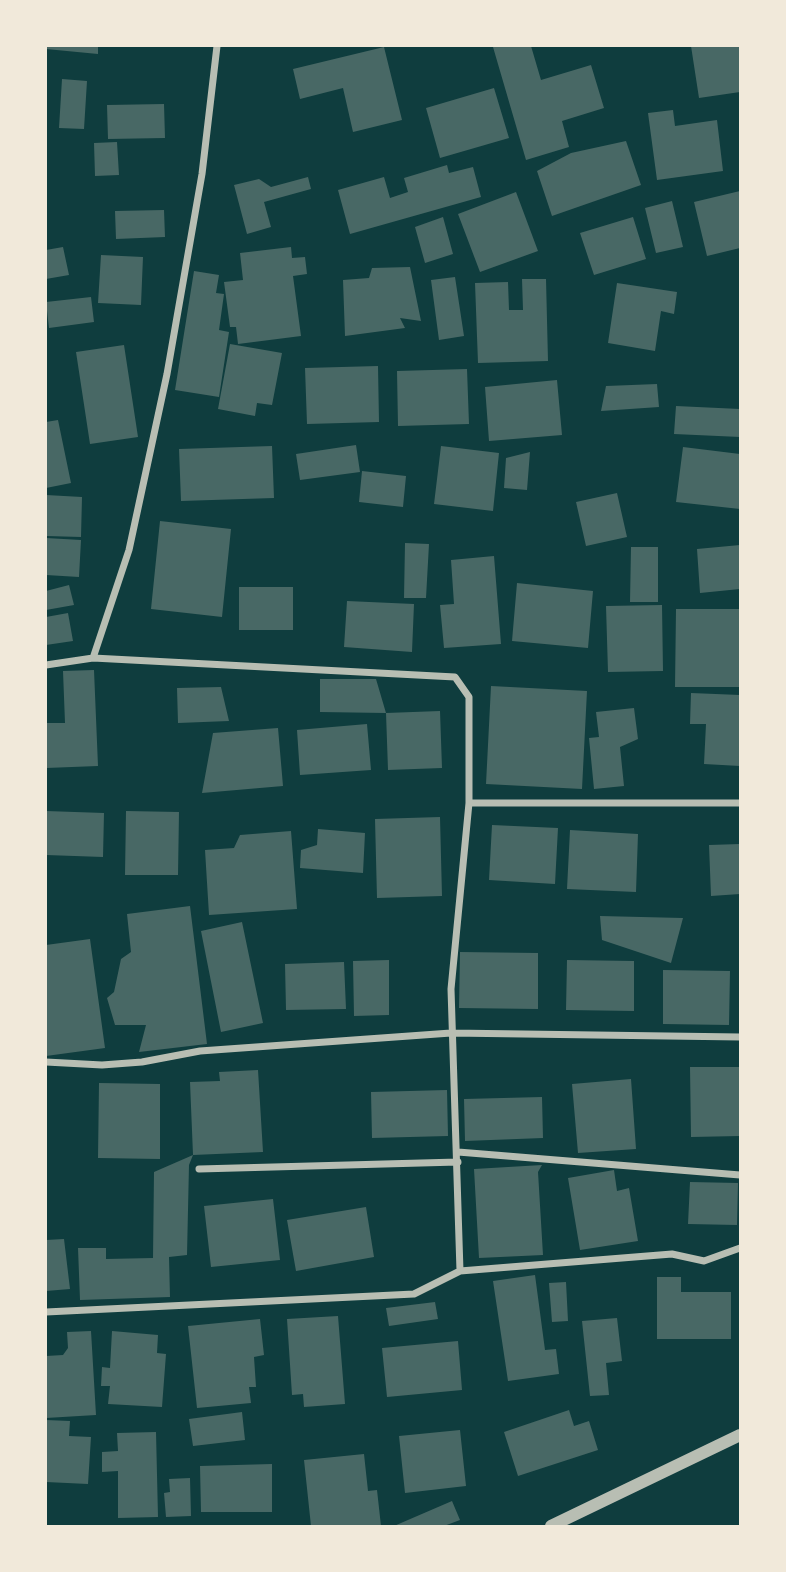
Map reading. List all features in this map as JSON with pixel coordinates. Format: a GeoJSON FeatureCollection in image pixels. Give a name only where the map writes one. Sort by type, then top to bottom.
{"type":"FeatureCollection","features":[{"type":"Feature","properties":{"kind":"street"},"geometry":{"type":"LineString","coordinates":[[93,658],[128,550],[150,456],[202,174],[217,46]]}},
{"type":"Feature","properties":{"kind":"street"},"geometry":{"type":"LineString","coordinates":[[46,665],[93,658],[455,677],[469,697],[469,803],[451,989],[460,1271]]}},
{"type":"Feature","properties":{"kind":"street"},"geometry":{"type":"LineString","coordinates":[[469,803],[740,803]]}},
{"type":"Feature","properties":{"kind":"street"},"geometry":{"type":"LineString","coordinates":[[46,1062],[142,1062],[212,1050],[451,1033],[740,1037]]}},
{"type":"Feature","properties":{"kind":"street"},"geometry":{"type":"LineString","coordinates":[[458,1152],[740,1175]]}},
{"type":"Feature","properties":{"kind":"street"},"geometry":{"type":"LineString","coordinates":[[199,1168],[458,1162]]}},
{"type":"Feature","properties":{"kind":"street"},"geometry":{"type":"LineString","coordinates":[[46,1312],[414,1294],[460,1271],[672,1254],[704,1261],[740,1248]]}},
{"type":"Feature","properties":{"kind":"street"},"geometry":{"type":"LineString","coordinates":[[551,1527],[740,1435]]}},
{"type":"Feature","properties":{"kind":"building"},"geometry":{"type":"Polygon","coordinates":[[[46,46],[98,46],[98,54],[46,49],[46,46]]]}},
{"type":"Feature","properties":{"kind":"building"},"geometry":{"type":"Polygon","coordinates":[[[531,46],[541,80],[591,65],[604,108],[562,121],[569,147],[526,160],[493,47],[531,46]]]}},
{"type":"Feature","properties":{"kind":"building"},"geometry":{"type":"Polygon","coordinates":[[[691,46],[739,46],[740,92],[699,98],[691,46]]]}},
{"type":"Feature","properties":{"kind":"building"},"geometry":{"type":"Polygon","coordinates":[[[384,47],[402,120],[353,132],[343,88],[300,99],[293,69],[384,47]]]}},
{"type":"Feature","properties":{"kind":"building"},"geometry":{"type":"Polygon","coordinates":[[[62,79],[87,81],[84,129],[59,128],[62,79]]]}},
{"type":"Feature","properties":{"kind":"building"},"geometry":{"type":"Polygon","coordinates":[[[494,88],[509,138],[440,158],[426,108],[494,88]]]}},
{"type":"Feature","properties":{"kind":"building"},"geometry":{"type":"Polygon","coordinates":[[[164,104],[165,138],[108,139],[107,105],[164,104]]]}},
{"type":"Feature","properties":{"kind":"building"},"geometry":{"type":"Polygon","coordinates":[[[673,110],[675,126],[717,120],[723,171],[657,180],[648,113],[673,110]]]}},
{"type":"Feature","properties":{"kind":"building"},"geometry":{"type":"Polygon","coordinates":[[[626,141],[641,185],[552,216],[537,171],[571,153],[626,141]]]}},
{"type":"Feature","properties":{"kind":"building"},"geometry":{"type":"Polygon","coordinates":[[[117,142],[119,175],[95,176],[94,143],[117,142]]]}},
{"type":"Feature","properties":{"kind":"building"},"geometry":{"type":"Polygon","coordinates":[[[447,165],[449,173],[473,167],[481,197],[350,234],[338,190],[384,177],[390,198],[408,192],[404,178],[447,165]]]}},
{"type":"Feature","properties":{"kind":"building"},"geometry":{"type":"Polygon","coordinates":[[[308,177],[311,189],[264,202],[271,227],[247,234],[234,185],[259,179],[271,187],[308,177]]]}},
{"type":"Feature","properties":{"kind":"building"},"geometry":{"type":"Polygon","coordinates":[[[740,191],[740,248],[707,256],[694,202],[740,191]]]}},
{"type":"Feature","properties":{"kind":"building"},"geometry":{"type":"Polygon","coordinates":[[[516,192],[538,251],[480,272],[458,214],[516,192]]]}},
{"type":"Feature","properties":{"kind":"building"},"geometry":{"type":"Polygon","coordinates":[[[672,201],[683,247],[656,253],[645,208],[672,201]]]}},
{"type":"Feature","properties":{"kind":"building"},"geometry":{"type":"Polygon","coordinates":[[[164,210],[165,237],[116,239],[115,211],[164,210]]]}},
{"type":"Feature","properties":{"kind":"building"},"geometry":{"type":"Polygon","coordinates":[[[443,217],[453,254],[425,263],[415,227],[443,217]]]}},
{"type":"Feature","properties":{"kind":"building"},"geometry":{"type":"Polygon","coordinates":[[[633,217],[646,259],[594,275],[580,233],[633,217]]]}},
{"type":"Feature","properties":{"kind":"building"},"geometry":{"type":"Polygon","coordinates":[[[63,247],[69,275],[46,279],[46,250],[63,247]]]}},
{"type":"Feature","properties":{"kind":"building"},"geometry":{"type":"Polygon","coordinates":[[[291,247],[292,258],[305,257],[307,274],[293,276],[301,336],[238,344],[236,327],[230,327],[224,282],[243,280],[240,253],[291,247]]]}},
{"type":"Feature","properties":{"kind":"building"},"geometry":{"type":"Polygon","coordinates":[[[101,255],[143,257],[141,305],[98,303],[101,255]]]}},
{"type":"Feature","properties":{"kind":"building"},"geometry":{"type":"Polygon","coordinates":[[[410,267],[421,321],[400,318],[405,328],[345,336],[343,280],[369,278],[372,268],[410,267]]]}},
{"type":"Feature","properties":{"kind":"building"},"geometry":{"type":"Polygon","coordinates":[[[194,271],[219,275],[216,293],[224,294],[219,330],[229,332],[219,397],[175,390],[194,271]]]}},
{"type":"Feature","properties":{"kind":"building"},"geometry":{"type":"Polygon","coordinates":[[[455,277],[464,336],[439,340],[431,280],[455,277]]]}},
{"type":"Feature","properties":{"kind":"building"},"geometry":{"type":"Polygon","coordinates":[[[522,279],[546,279],[548,361],[478,363],[475,283],[508,282],[509,310],[523,310],[522,279]]]}},
{"type":"Feature","properties":{"kind":"building"},"geometry":{"type":"Polygon","coordinates":[[[617,283],[677,292],[674,314],[661,311],[655,351],[608,343],[617,283]]]}},
{"type":"Feature","properties":{"kind":"building"},"geometry":{"type":"Polygon","coordinates":[[[91,297],[94,322],[49,328],[46,302],[91,297]]]}},
{"type":"Feature","properties":{"kind":"building"},"geometry":{"type":"Polygon","coordinates":[[[230,344],[282,353],[272,405],[257,403],[255,416],[218,409],[230,344]]]}},
{"type":"Feature","properties":{"kind":"building"},"geometry":{"type":"Polygon","coordinates":[[[124,345],[138,437],[90,444],[76,352],[124,345]]]}},
{"type":"Feature","properties":{"kind":"building"},"geometry":{"type":"Polygon","coordinates":[[[378,366],[379,422],[307,424],[305,368],[378,366]]]}},
{"type":"Feature","properties":{"kind":"building"},"geometry":{"type":"Polygon","coordinates":[[[467,369],[469,424],[398,426],[397,371],[467,369]]]}},
{"type":"Feature","properties":{"kind":"building"},"geometry":{"type":"Polygon","coordinates":[[[557,380],[562,435],[489,441],[485,387],[557,380]]]}},
{"type":"Feature","properties":{"kind":"building"},"geometry":{"type":"Polygon","coordinates":[[[657,384],[659,407],[601,411],[606,386],[657,384]]]}},
{"type":"Feature","properties":{"kind":"building"},"geometry":{"type":"Polygon","coordinates":[[[676,406],[740,409],[740,437],[674,434],[676,406]]]}},
{"type":"Feature","properties":{"kind":"building"},"geometry":{"type":"Polygon","coordinates":[[[58,420],[71,483],[46,488],[46,422],[58,420]]]}},
{"type":"Feature","properties":{"kind":"building"},"geometry":{"type":"Polygon","coordinates":[[[356,445],[360,472],[300,480],[296,454],[356,445]]]}},
{"type":"Feature","properties":{"kind":"building"},"geometry":{"type":"Polygon","coordinates":[[[272,446],[274,498],[181,501],[179,449],[272,446]]]}},
{"type":"Feature","properties":{"kind":"building"},"geometry":{"type":"Polygon","coordinates":[[[441,446],[499,453],[493,511],[434,504],[441,446]]]}},
{"type":"Feature","properties":{"kind":"building"},"geometry":{"type":"Polygon","coordinates":[[[683,447],[740,454],[740,509],[676,502],[683,447]]]}},
{"type":"Feature","properties":{"kind":"building"},"geometry":{"type":"Polygon","coordinates":[[[530,452],[527,490],[504,488],[506,458],[530,452]]]}},
{"type":"Feature","properties":{"kind":"building"},"geometry":{"type":"Polygon","coordinates":[[[362,471],[406,476],[403,507],[359,502],[362,471]]]}},
{"type":"Feature","properties":{"kind":"building"},"geometry":{"type":"Polygon","coordinates":[[[617,493],[627,537],[586,546],[576,502],[617,493]]]}},
{"type":"Feature","properties":{"kind":"building"},"geometry":{"type":"Polygon","coordinates":[[[46,495],[82,497],[81,537],[46,536],[46,495]]]}},
{"type":"Feature","properties":{"kind":"building"},"geometry":{"type":"Polygon","coordinates":[[[160,521],[231,529],[222,617],[151,609],[160,521]]]}},
{"type":"Feature","properties":{"kind":"building"},"geometry":{"type":"Polygon","coordinates":[[[46,538],[81,540],[79,577],[46,575],[46,538]]]}},
{"type":"Feature","properties":{"kind":"building"},"geometry":{"type":"Polygon","coordinates":[[[405,543],[429,544],[426,598],[404,598],[405,543]]]}},
{"type":"Feature","properties":{"kind":"building"},"geometry":{"type":"Polygon","coordinates":[[[740,545],[740,589],[700,593],[697,549],[740,545]]]}},
{"type":"Feature","properties":{"kind":"building"},"geometry":{"type":"Polygon","coordinates":[[[631,547],[658,547],[658,602],[630,602],[631,547]]]}},
{"type":"Feature","properties":{"kind":"building"},"geometry":{"type":"Polygon","coordinates":[[[494,556],[501,644],[444,648],[440,605],[454,604],[451,560],[494,556]]]}},
{"type":"Feature","properties":{"kind":"building"},"geometry":{"type":"Polygon","coordinates":[[[517,583],[593,591],[588,648],[512,641],[517,583]]]}},
{"type":"Feature","properties":{"kind":"building"},"geometry":{"type":"Polygon","coordinates":[[[69,585],[74,605],[46,610],[46,591],[69,585]]]}},
{"type":"Feature","properties":{"kind":"building"},"geometry":{"type":"Polygon","coordinates":[[[239,587],[293,587],[293,630],[239,630],[239,587]]]}},
{"type":"Feature","properties":{"kind":"building"},"geometry":{"type":"Polygon","coordinates":[[[347,601],[414,604],[412,652],[344,647],[347,601]]]}},
{"type":"Feature","properties":{"kind":"building"},"geometry":{"type":"Polygon","coordinates":[[[662,605],[663,671],[608,672],[606,606],[662,605]]]}},
{"type":"Feature","properties":{"kind":"building"},"geometry":{"type":"Polygon","coordinates":[[[676,609],[740,609],[740,687],[675,687],[676,609]]]}},
{"type":"Feature","properties":{"kind":"building"},"geometry":{"type":"Polygon","coordinates":[[[68,613],[73,641],[46,645],[46,617],[68,613]]]}},
{"type":"Feature","properties":{"kind":"building"},"geometry":{"type":"Polygon","coordinates":[[[94,670],[98,766],[46,768],[46,723],[65,723],[63,671],[94,670]]]}},
{"type":"Feature","properties":{"kind":"building"},"geometry":{"type":"Polygon","coordinates":[[[320,679],[376,679],[386,713],[320,712],[320,679]]]}},
{"type":"Feature","properties":{"kind":"building"},"geometry":{"type":"Polygon","coordinates":[[[491,686],[587,691],[582,789],[486,784],[491,686]]]}},
{"type":"Feature","properties":{"kind":"building"},"geometry":{"type":"Polygon","coordinates":[[[221,687],[229,721],[178,723],[177,688],[221,687]]]}},
{"type":"Feature","properties":{"kind":"building"},"geometry":{"type":"Polygon","coordinates":[[[691,693],[740,695],[740,766],[704,764],[706,724],[690,724],[691,693]]]}},
{"type":"Feature","properties":{"kind":"building"},"geometry":{"type":"Polygon","coordinates":[[[634,708],[638,739],[620,747],[624,786],[594,789],[589,738],[599,737],[596,712],[634,708]]]}},
{"type":"Feature","properties":{"kind":"building"},"geometry":{"type":"Polygon","coordinates":[[[440,711],[442,768],[388,770],[386,713],[440,711]]]}},
{"type":"Feature","properties":{"kind":"building"},"geometry":{"type":"Polygon","coordinates":[[[367,724],[371,770],[300,775],[297,730],[367,724]]]}},
{"type":"Feature","properties":{"kind":"building"},"geometry":{"type":"Polygon","coordinates":[[[278,728],[283,786],[202,793],[213,733],[278,728]]]}},
{"type":"Feature","properties":{"kind":"building"},"geometry":{"type":"Polygon","coordinates":[[[46,811],[104,813],[103,857],[46,855],[46,811]]]}},
{"type":"Feature","properties":{"kind":"building"},"geometry":{"type":"Polygon","coordinates":[[[126,811],[179,812],[178,875],[125,875],[126,811]]]}},
{"type":"Feature","properties":{"kind":"building"},"geometry":{"type":"Polygon","coordinates":[[[440,817],[442,896],[377,898],[375,819],[440,817]]]}},
{"type":"Feature","properties":{"kind":"building"},"geometry":{"type":"Polygon","coordinates":[[[492,825],[558,828],[555,884],[489,880],[492,825]]]}},
{"type":"Feature","properties":{"kind":"building"},"geometry":{"type":"Polygon","coordinates":[[[318,829],[365,833],[363,873],[300,868],[301,850],[317,845],[318,829]]]}},
{"type":"Feature","properties":{"kind":"building"},"geometry":{"type":"Polygon","coordinates":[[[570,830],[638,834],[636,892],[567,889],[570,830]]]}},
{"type":"Feature","properties":{"kind":"building"},"geometry":{"type":"Polygon","coordinates":[[[291,831],[297,909],[209,915],[205,850],[234,848],[240,835],[291,831]]]}},
{"type":"Feature","properties":{"kind":"building"},"geometry":{"type":"Polygon","coordinates":[[[740,844],[740,894],[711,896],[709,845],[740,844]]]}},
{"type":"Feature","properties":{"kind":"building"},"geometry":{"type":"Polygon","coordinates":[[[190,906],[207,1044],[139,1052],[146,1025],[115,1025],[107,998],[114,992],[121,959],[131,952],[127,914],[190,906]]]}},
{"type":"Feature","properties":{"kind":"building"},"geometry":{"type":"Polygon","coordinates":[[[600,916],[683,918],[671,963],[602,940],[600,916]]]}},
{"type":"Feature","properties":{"kind":"building"},"geometry":{"type":"Polygon","coordinates":[[[242,922],[263,1023],[221,1032],[201,931],[242,922]]]}},
{"type":"Feature","properties":{"kind":"building"},"geometry":{"type":"Polygon","coordinates":[[[90,939],[105,1048],[46,1056],[46,945],[90,939]]]}},
{"type":"Feature","properties":{"kind":"building"},"geometry":{"type":"Polygon","coordinates":[[[460,952],[538,953],[538,1009],[459,1008],[460,952]]]}},
{"type":"Feature","properties":{"kind":"building"},"geometry":{"type":"Polygon","coordinates":[[[389,960],[389,1015],[354,1016],[353,961],[389,960]]]}},
{"type":"Feature","properties":{"kind":"building"},"geometry":{"type":"Polygon","coordinates":[[[567,960],[634,961],[634,1011],[566,1010],[567,960]]]}},
{"type":"Feature","properties":{"kind":"building"},"geometry":{"type":"Polygon","coordinates":[[[344,962],[346,1009],[286,1010],[285,964],[344,962]]]}},
{"type":"Feature","properties":{"kind":"building"},"geometry":{"type":"Polygon","coordinates":[[[663,970],[730,971],[729,1025],[663,1024],[663,970]]]}},
{"type":"Feature","properties":{"kind":"building"},"geometry":{"type":"Polygon","coordinates":[[[690,1067],[740,1067],[740,1136],[691,1137],[690,1067]]]}},
{"type":"Feature","properties":{"kind":"building"},"geometry":{"type":"Polygon","coordinates":[[[258,1070],[263,1152],[193,1155],[190,1082],[220,1081],[219,1072],[258,1070]]]}},
{"type":"Feature","properties":{"kind":"building"},"geometry":{"type":"Polygon","coordinates":[[[631,1079],[636,1149],[578,1153],[572,1084],[631,1079]]]}},
{"type":"Feature","properties":{"kind":"building"},"geometry":{"type":"Polygon","coordinates":[[[99,1083],[160,1084],[160,1159],[98,1158],[99,1083]]]}},
{"type":"Feature","properties":{"kind":"building"},"geometry":{"type":"Polygon","coordinates":[[[447,1090],[448,1136],[372,1138],[371,1092],[447,1090]]]}},
{"type":"Feature","properties":{"kind":"building"},"geometry":{"type":"Polygon","coordinates":[[[542,1097],[543,1138],[465,1141],[464,1099],[542,1097]]]}},
{"type":"Feature","properties":{"kind":"building"},"geometry":{"type":"Polygon","coordinates":[[[193,1155],[189,1165],[187,1255],[169,1257],[170,1297],[80,1300],[78,1248],[106,1248],[106,1259],[153,1258],[154,1172],[193,1155]]]}},
{"type":"Feature","properties":{"kind":"building"},"geometry":{"type":"Polygon","coordinates":[[[542,1165],[538,1172],[543,1255],[479,1258],[474,1169],[542,1165]]]}},
{"type":"Feature","properties":{"kind":"building"},"geometry":{"type":"Polygon","coordinates":[[[614,1170],[617,1191],[629,1188],[638,1241],[580,1250],[568,1178],[614,1170]]]}},
{"type":"Feature","properties":{"kind":"building"},"geometry":{"type":"Polygon","coordinates":[[[690,1182],[738,1183],[737,1225],[688,1224],[690,1182]]]}},
{"type":"Feature","properties":{"kind":"building"},"geometry":{"type":"Polygon","coordinates":[[[273,1199],[280,1260],[211,1267],[204,1206],[273,1199]]]}},
{"type":"Feature","properties":{"kind":"building"},"geometry":{"type":"Polygon","coordinates":[[[366,1207],[374,1257],[296,1271],[287,1220],[366,1207]]]}},
{"type":"Feature","properties":{"kind":"building"},"geometry":{"type":"Polygon","coordinates":[[[64,1239],[70,1289],[46,1291],[46,1240],[64,1239]]]}},
{"type":"Feature","properties":{"kind":"building"},"geometry":{"type":"Polygon","coordinates":[[[535,1275],[545,1350],[556,1349],[559,1374],[508,1381],[493,1281],[535,1275]]]}},
{"type":"Feature","properties":{"kind":"building"},"geometry":{"type":"Polygon","coordinates":[[[657,1277],[681,1277],[681,1292],[731,1292],[731,1339],[657,1339],[657,1277]]]}},
{"type":"Feature","properties":{"kind":"building"},"geometry":{"type":"Polygon","coordinates":[[[566,1282],[568,1321],[552,1322],[549,1283],[566,1282]]]}},
{"type":"Feature","properties":{"kind":"building"},"geometry":{"type":"Polygon","coordinates":[[[435,1302],[438,1319],[389,1326],[386,1308],[435,1302]]]}},
{"type":"Feature","properties":{"kind":"building"},"geometry":{"type":"Polygon","coordinates":[[[338,1316],[345,1404],[304,1407],[303,1394],[292,1395],[287,1319],[338,1316]]]}},
{"type":"Feature","properties":{"kind":"building"},"geometry":{"type":"Polygon","coordinates":[[[617,1318],[622,1361],[606,1363],[609,1395],[590,1396],[582,1321],[617,1318]]]}},
{"type":"Feature","properties":{"kind":"building"},"geometry":{"type":"Polygon","coordinates":[[[260,1319],[264,1355],[254,1357],[256,1387],[249,1387],[251,1403],[197,1408],[188,1326],[260,1319]]]}},
{"type":"Feature","properties":{"kind":"building"},"geometry":{"type":"Polygon","coordinates":[[[91,1331],[96,1415],[46,1418],[46,1356],[63,1355],[68,1348],[67,1332],[91,1331]]]}},
{"type":"Feature","properties":{"kind":"building"},"geometry":{"type":"Polygon","coordinates":[[[112,1331],[158,1335],[157,1353],[166,1354],[162,1407],[108,1404],[110,1386],[101,1386],[102,1367],[110,1368],[112,1331]]]}},
{"type":"Feature","properties":{"kind":"building"},"geometry":{"type":"Polygon","coordinates":[[[458,1341],[462,1390],[387,1397],[382,1348],[458,1341]]]}},
{"type":"Feature","properties":{"kind":"building"},"geometry":{"type":"Polygon","coordinates":[[[569,1410],[574,1426],[589,1421],[598,1450],[518,1476],[504,1432],[569,1410]]]}},
{"type":"Feature","properties":{"kind":"building"},"geometry":{"type":"Polygon","coordinates":[[[242,1412],[245,1440],[193,1446],[189,1419],[242,1412]]]}},
{"type":"Feature","properties":{"kind":"building"},"geometry":{"type":"Polygon","coordinates":[[[46,1420],[70,1421],[69,1436],[91,1437],[88,1484],[46,1482],[46,1420]]]}},
{"type":"Feature","properties":{"kind":"building"},"geometry":{"type":"Polygon","coordinates":[[[460,1430],[466,1486],[405,1493],[399,1436],[460,1430]]]}},
{"type":"Feature","properties":{"kind":"building"},"geometry":{"type":"Polygon","coordinates":[[[156,1432],[158,1517],[118,1518],[118,1471],[102,1472],[102,1452],[118,1451],[117,1433],[156,1432]]]}},
{"type":"Feature","properties":{"kind":"building"},"geometry":{"type":"Polygon","coordinates":[[[364,1454],[368,1491],[377,1490],[381,1526],[311,1526],[304,1460],[364,1454]]]}},
{"type":"Feature","properties":{"kind":"building"},"geometry":{"type":"Polygon","coordinates":[[[272,1464],[272,1512],[201,1512],[200,1466],[272,1464]]]}},
{"type":"Feature","properties":{"kind":"building"},"geometry":{"type":"Polygon","coordinates":[[[190,1478],[191,1516],[166,1517],[164,1493],[170,1492],[169,1479],[190,1478]]]}},
{"type":"Feature","properties":{"kind":"building"},"geometry":{"type":"Polygon","coordinates":[[[452,1501],[460,1520],[444,1526],[394,1526],[452,1501]]]}}]}
